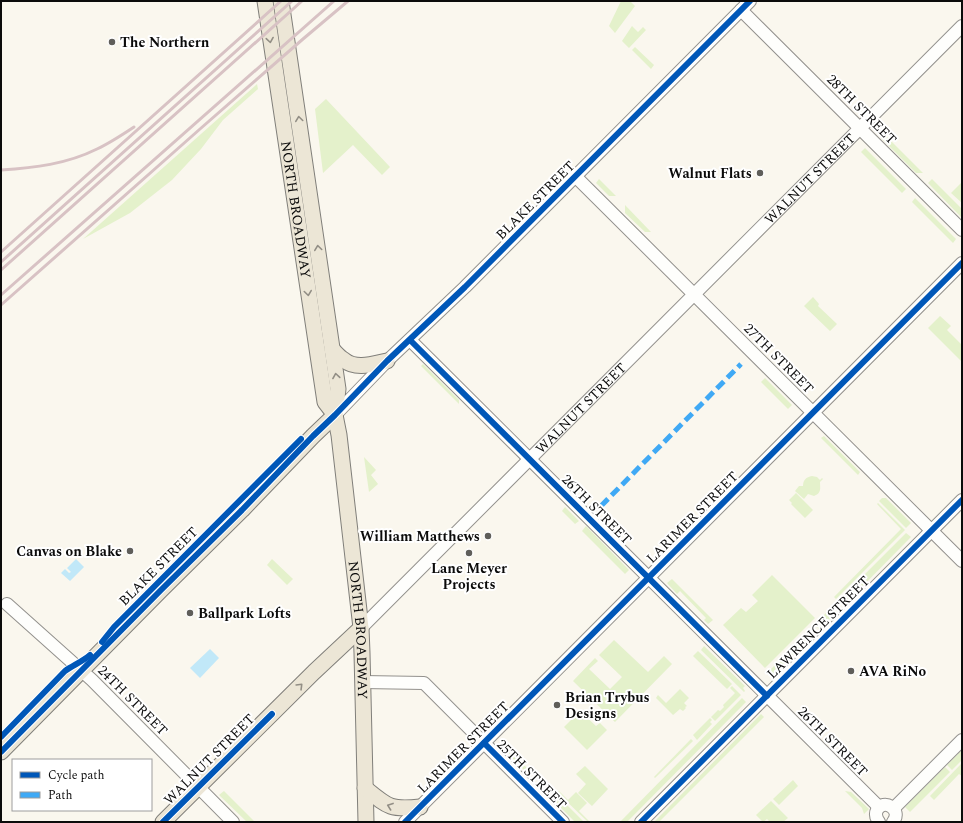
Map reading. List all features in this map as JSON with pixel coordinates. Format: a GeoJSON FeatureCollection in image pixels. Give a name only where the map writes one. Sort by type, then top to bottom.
{"type":"FeatureCollection","features":[{"type":"Feature","properties":{"kind":"main road","name":"NORTH BROADWAY"},"geometry":{"type":"LineString","coordinates":[[264,1],[325,402],[335,415]]}},
{"type":"Feature","properties":{"kind":"main road","name":"NORTH BROADWAY"},"geometry":{"type":"LineString","coordinates":[[281,1],[338,389],[335,415],[361,628],[366,822]]}},
{"type":"Feature","properties":{"kind":"main road"},"geometry":{"type":"LineString","coordinates":[[332,349],[344,360],[353,365],[387,361]]}},
{"type":"Feature","properties":{"kind":"main road","name":"BLAKE STREET"},"geometry":{"type":"LineString","coordinates":[[1,752],[335,415]]}},
{"type":"Feature","properties":{"kind":"main road","name":"WALNUT STREET"},"geometry":{"type":"LineString","coordinates":[[163,822],[314,672],[361,628]]}},
{"type":"Feature","properties":{"kind":"main road"},"geometry":{"type":"LineString","coordinates":[[365,788],[383,803],[391,807],[420,807]]}},
{"type":"Feature","properties":{"kind":"street","name":"BLAKE STREET"},"geometry":{"type":"LineString","coordinates":[[335,415],[387,361],[465,287],[746,5]]}},
{"type":"Feature","properties":{"kind":"street","name":"28TH STREET"},"geometry":{"type":"LineString","coordinates":[[746,5],[860,128],[962,230]]}},
{"type":"Feature","properties":{"kind":"street","name":"WALNUT STREET"},"geometry":{"type":"LineString","coordinates":[[361,628],[962,26]]}},
{"type":"Feature","properties":{"kind":"street","name":"27TH STREET"},"geometry":{"type":"LineString","coordinates":[[575,176],[962,561]]}},
{"type":"Feature","properties":{"kind":"street","name":"LARIMER STREET"},"geometry":{"type":"LineString","coordinates":[[405,822],[962,263]]}},
{"type":"Feature","properties":{"kind":"street","name":"26TH STREET"},"geometry":{"type":"LineString","coordinates":[[410,340],[879,808]]}},
{"type":"Feature","properties":{"kind":"street","name":"LAWRENCE STREET"},"geometry":{"type":"LineString","coordinates":[[641,822],[962,500]]}},
{"type":"Feature","properties":{"kind":"street","name":"24TH STREET"},"geometry":{"type":"LineString","coordinates":[[7,604],[97,685],[233,822]]}},
{"type":"Feature","properties":{"kind":"street","name":"25TH STREET"},"geometry":{"type":"LineString","coordinates":[[363,682],[424,682],[563,822]]}},
{"type":"Feature","properties":{"kind":"street"},"geometry":{"type":"LineString","coordinates":[[894,808],[962,740]]}},
{"type":"Feature","properties":{"kind":"street"},"geometry":{"type":"LineString","coordinates":[[879,822],[876,817],[876,813],[882,805],[888,805],[894,808],[896,818],[893,822]]}},
{"type":"Feature","properties":{"kind":"green space"},"geometry":{"type":"Polygon","coordinates":[[[621,1],[630,1],[635,6],[615,33],[609,26],[621,1]]]}},
{"type":"Feature","properties":{"kind":"green space"},"geometry":{"type":"Polygon","coordinates":[[[632,26],[638,32],[643,27],[646,30],[629,48],[622,41],[632,26]]]}},
{"type":"Feature","properties":{"kind":"green space"},"geometry":{"type":"Polygon","coordinates":[[[635,47],[654,65],[651,69],[632,50],[635,47]]]}},
{"type":"Feature","properties":{"kind":"green space"},"geometry":{"type":"Polygon","coordinates":[[[257,84],[258,89],[223,120],[201,149],[172,180],[130,213],[83,239],[257,84]]]}},
{"type":"Feature","properties":{"kind":"green space"},"geometry":{"type":"Polygon","coordinates":[[[326,99],[390,167],[382,175],[353,145],[323,173],[315,109],[326,99]]]}},
{"type":"Feature","properties":{"kind":"green space"},"geometry":{"type":"Polygon","coordinates":[[[884,134],[923,173],[916,173],[881,138],[884,134]]]}},
{"type":"Feature","properties":{"kind":"green space"},"geometry":{"type":"Polygon","coordinates":[[[865,148],[906,189],[902,193],[861,152],[865,148]]]}},
{"type":"Feature","properties":{"kind":"green space"},"geometry":{"type":"Polygon","coordinates":[[[599,179],[616,196],[609,196],[596,183],[599,179]]]}},
{"type":"Feature","properties":{"kind":"green space"},"geometry":{"type":"Polygon","coordinates":[[[932,179],[962,209],[962,218],[928,183],[932,179]]]}},
{"type":"Feature","properties":{"kind":"green space"},"geometry":{"type":"Polygon","coordinates":[[[962,182],[962,203],[951,193],[962,182]]]}},
{"type":"Feature","properties":{"kind":"green space"},"geometry":{"type":"Polygon","coordinates":[[[915,198],[956,239],[953,243],[912,202],[915,198]]]}},
{"type":"Feature","properties":{"kind":"green space"},"geometry":{"type":"Polygon","coordinates":[[[625,205],[651,232],[645,232],[625,213],[625,205]]]}},
{"type":"Feature","properties":{"kind":"green space"},"geometry":{"type":"Polygon","coordinates":[[[813,297],[819,304],[818,306],[837,324],[830,331],[804,306],[813,297]]]}},
{"type":"Feature","properties":{"kind":"green space"},"geometry":{"type":"Polygon","coordinates":[[[940,316],[951,326],[947,330],[962,345],[962,362],[928,328],[940,316]]]}},
{"type":"Feature","properties":{"kind":"green space"},"geometry":{"type":"Polygon","coordinates":[[[423,364],[459,400],[459,404],[421,366],[423,364]]]}},
{"type":"Feature","properties":{"kind":"green space"},"geometry":{"type":"Polygon","coordinates":[[[765,378],[792,405],[788,409],[761,382],[765,378]]]}},
{"type":"Feature","properties":{"kind":"green space"},"geometry":{"type":"Polygon","coordinates":[[[824,436],[860,472],[858,475],[821,438],[824,436]]]}},
{"type":"Feature","properties":{"kind":"green space"},"geometry":{"type":"Polygon","coordinates":[[[364,457],[376,470],[371,475],[378,484],[369,492],[364,457]]]}},
{"type":"Feature","properties":{"kind":"green space"},"geometry":{"type":"Polygon","coordinates":[[[812,476],[817,477],[820,480],[822,478],[823,479],[820,482],[819,492],[814,496],[808,494],[804,499],[795,491],[799,486],[803,486],[805,479],[812,476]]]}},
{"type":"Feature","properties":{"kind":"green space"},"geometry":{"type":"Polygon","coordinates":[[[796,493],[813,510],[805,518],[789,500],[796,493]]]}},
{"type":"Feature","properties":{"kind":"green space"},"geometry":{"type":"Polygon","coordinates":[[[882,498],[886,498],[911,523],[906,528],[879,501],[882,498]]]}},
{"type":"Feature","properties":{"kind":"green space"},"geometry":{"type":"Polygon","coordinates":[[[878,503],[905,530],[836,599],[834,597],[901,529],[877,504],[878,503]]]}},
{"type":"Feature","properties":{"kind":"green space"},"geometry":{"type":"Polygon","coordinates":[[[565,507],[579,521],[575,524],[562,511],[565,507]]]}},
{"type":"Feature","properties":{"kind":"green space"},"geometry":{"type":"Polygon","coordinates":[[[586,526],[629,570],[625,574],[582,531],[586,526]]]}},
{"type":"Feature","properties":{"kind":"green space"},"geometry":{"type":"Polygon","coordinates":[[[906,533],[911,537],[846,603],[839,600],[906,533]]]}},
{"type":"Feature","properties":{"kind":"green space"},"geometry":{"type":"Polygon","coordinates":[[[272,559],[293,579],[287,585],[267,565],[272,559]]]}},
{"type":"Feature","properties":{"kind":"green space"},"geometry":{"type":"Polygon","coordinates":[[[772,575],[815,618],[765,668],[723,625],[741,608],[746,612],[758,601],[752,595],[772,575]]]}},
{"type":"Feature","properties":{"kind":"green space"},"geometry":{"type":"Polygon","coordinates":[[[672,579],[713,620],[708,624],[704,620],[706,618],[680,591],[677,594],[667,583],[672,579]]]}},
{"type":"Feature","properties":{"kind":"green space"},"geometry":{"type":"Polygon","coordinates":[[[827,612],[832,617],[819,629],[814,625],[827,612]]]}},
{"type":"Feature","properties":{"kind":"green space"},"geometry":{"type":"Polygon","coordinates":[[[803,637],[807,641],[772,676],[768,672],[803,637]]]}},
{"type":"Feature","properties":{"kind":"green space"},"geometry":{"type":"Polygon","coordinates":[[[614,640],[648,672],[664,656],[672,664],[615,722],[573,681],[595,658],[598,661],[589,669],[610,689],[622,677],[599,655],[614,640]]]}},
{"type":"Feature","properties":{"kind":"green space"},"geometry":{"type":"Polygon","coordinates":[[[704,646],[745,686],[743,688],[745,691],[744,692],[701,650],[704,646]]]}},
{"type":"Feature","properties":{"kind":"green space"},"geometry":{"type":"Polygon","coordinates":[[[698,651],[732,684],[727,689],[693,656],[698,651]]]}},
{"type":"Feature","properties":{"kind":"green space"},"geometry":{"type":"Polygon","coordinates":[[[732,686],[741,695],[715,721],[711,717],[718,710],[720,711],[724,707],[723,705],[735,693],[730,688],[732,686]]]}},
{"type":"Feature","properties":{"kind":"green space"},"geometry":{"type":"Polygon","coordinates":[[[680,689],[689,698],[684,703],[687,706],[683,711],[680,709],[673,715],[656,698],[658,695],[666,703],[680,689]]]}},
{"type":"Feature","properties":{"kind":"green space"},"geometry":{"type":"Polygon","coordinates":[[[742,698],[746,702],[627,822],[620,822],[742,698]]]}},
{"type":"Feature","properties":{"kind":"green space"},"geometry":{"type":"Polygon","coordinates":[[[580,711],[596,726],[600,723],[607,730],[587,750],[564,727],[580,711]]]}},
{"type":"Feature","properties":{"kind":"green space"},"geometry":{"type":"Polygon","coordinates":[[[761,714],[764,717],[659,822],[654,822],[761,714]]]}},
{"type":"Feature","properties":{"kind":"green space"},"geometry":{"type":"Polygon","coordinates":[[[710,718],[712,720],[710,722],[712,724],[697,740],[693,735],[710,718]]]}},
{"type":"Feature","properties":{"kind":"green space"},"geometry":{"type":"Polygon","coordinates":[[[691,739],[693,741],[655,778],[654,777],[691,739]]]}},
{"type":"Feature","properties":{"kind":"green space"},"geometry":{"type":"Polygon","coordinates":[[[506,747],[527,768],[533,771],[525,771],[504,749],[506,747]]]}},
{"type":"Feature","properties":{"kind":"green space"},"geometry":{"type":"Polygon","coordinates":[[[962,750],[962,760],[952,770],[947,765],[962,750]]]}},
{"type":"Feature","properties":{"kind":"green space"},"geometry":{"type":"Polygon","coordinates":[[[962,763],[962,776],[959,774],[934,800],[930,796],[962,763]]]}},
{"type":"Feature","properties":{"kind":"green space"},"geometry":{"type":"Polygon","coordinates":[[[585,766],[608,789],[592,806],[578,793],[586,784],[576,774],[585,766]]]}},
{"type":"Feature","properties":{"kind":"green space"},"geometry":{"type":"Polygon","coordinates":[[[945,767],[950,772],[910,812],[905,807],[945,767]]]}},
{"type":"Feature","properties":{"kind":"green space"},"geometry":{"type":"Polygon","coordinates":[[[793,780],[798,786],[779,805],[773,799],[793,780]]]}},
{"type":"Feature","properties":{"kind":"green space"},"geometry":{"type":"Polygon","coordinates":[[[224,791],[255,822],[247,822],[219,795],[224,791]]]}},
{"type":"Feature","properties":{"kind":"green space"},"geometry":{"type":"Polygon","coordinates":[[[559,791],[568,800],[576,792],[587,803],[579,811],[590,822],[588,822],[557,792],[559,791]]]}},
{"type":"Feature","properties":{"kind":"green space"},"geometry":{"type":"Polygon","coordinates":[[[845,791],[851,792],[869,809],[864,814],[862,808],[845,791]]]}},
{"type":"Feature","properties":{"kind":"green space"},"geometry":{"type":"Polygon","coordinates":[[[556,794],[584,822],[575,822],[551,798],[556,794]]]}},
{"type":"Feature","properties":{"kind":"green space"},"geometry":{"type":"Polygon","coordinates":[[[771,801],[788,818],[783,822],[770,822],[767,819],[763,822],[756,815],[771,801]]]}},
{"type":"Feature","properties":{"kind":"water"},"geometry":{"type":"Polygon","coordinates":[[[76,559],[84,567],[70,581],[61,573],[65,569],[69,573],[71,572],[67,568],[76,559]]]}},
{"type":"Feature","properties":{"kind":"water"},"geometry":{"type":"Polygon","coordinates":[[[210,649],[219,658],[200,678],[190,668],[210,649]]]}},
{"type":"Feature","properties":{"kind":"railway"},"geometry":{"type":"LineString","coordinates":[[1,252],[281,1]]}},
{"type":"Feature","properties":{"kind":"railway"},"geometry":{"type":"LineString","coordinates":[[1,262],[292,1]]}},
{"type":"Feature","properties":{"kind":"railway"},"geometry":{"type":"LineString","coordinates":[[1,270],[302,1]]}},
{"type":"Feature","properties":{"kind":"railway"},"geometry":{"type":"LineString","coordinates":[[1,295],[334,1]]}},
{"type":"Feature","properties":{"kind":"railway"},"geometry":{"type":"LineString","coordinates":[[1,305],[200,129],[348,1]]}},
{"type":"Feature","properties":{"kind":"railway"},"geometry":{"type":"LineString","coordinates":[[1,170],[26,168],[62,162],[102,147],[134,127]]}},
{"type":"Feature","properties":{"kind":"marked path"},"geometry":{"type":"LineString","coordinates":[[601,506],[741,364]]}},
{"type":"Feature","properties":{"kind":"cycle path"},"geometry":{"type":"LineString","coordinates":[[1,752],[242,510],[387,361],[465,287],[750,1]]}},
{"type":"Feature","properties":{"kind":"cycle path"},"geometry":{"type":"LineString","coordinates":[[405,822],[962,263]]}},
{"type":"Feature","properties":{"kind":"cycle path"},"geometry":{"type":"LineString","coordinates":[[410,340],[767,696]]}},
{"type":"Feature","properties":{"kind":"cycle path"},"geometry":{"type":"LineString","coordinates":[[102,642],[114,627],[301,439]]}},
{"type":"Feature","properties":{"kind":"cycle path"},"geometry":{"type":"LineString","coordinates":[[641,822],[962,500]]}},
{"type":"Feature","properties":{"kind":"cycle path"},"geometry":{"type":"LineString","coordinates":[[1,737],[65,671],[90,655]]}},
{"type":"Feature","properties":{"kind":"cycle path"},"geometry":{"type":"LineString","coordinates":[[163,822],[272,714]]}},
{"type":"Feature","properties":{"kind":"cycle path"},"geometry":{"type":"LineString","coordinates":[[484,743],[563,822]]}},
{"type":"Feature","properties":{"kind":"place","name":"The Northern"},"geometry":{"type":"Point","coordinates":[112,42]}},
{"type":"Feature","properties":{"kind":"place","name":"Walnut Flats"},"geometry":{"type":"Point","coordinates":[760,173]}},
{"type":"Feature","properties":{"kind":"place","name":"William Matthews"},"geometry":{"type":"Point","coordinates":[488,536]}},
{"type":"Feature","properties":{"kind":"place","name":"Canvas on Blake"},"geometry":{"type":"Point","coordinates":[130,551]}},
{"type":"Feature","properties":{"kind":"place","name":"Lane Meyer Projects"},"geometry":{"type":"Point","coordinates":[469,553]}},
{"type":"Feature","properties":{"kind":"place","name":"Ballpark Lofts"},"geometry":{"type":"Point","coordinates":[190,613]}},
{"type":"Feature","properties":{"kind":"place","name":"AVA RiNo"},"geometry":{"type":"Point","coordinates":[851,671]}},
{"type":"Feature","properties":{"kind":"place","name":"Brian Trybus Designs"},"geometry":{"type":"Point","coordinates":[557,705]}}]}
